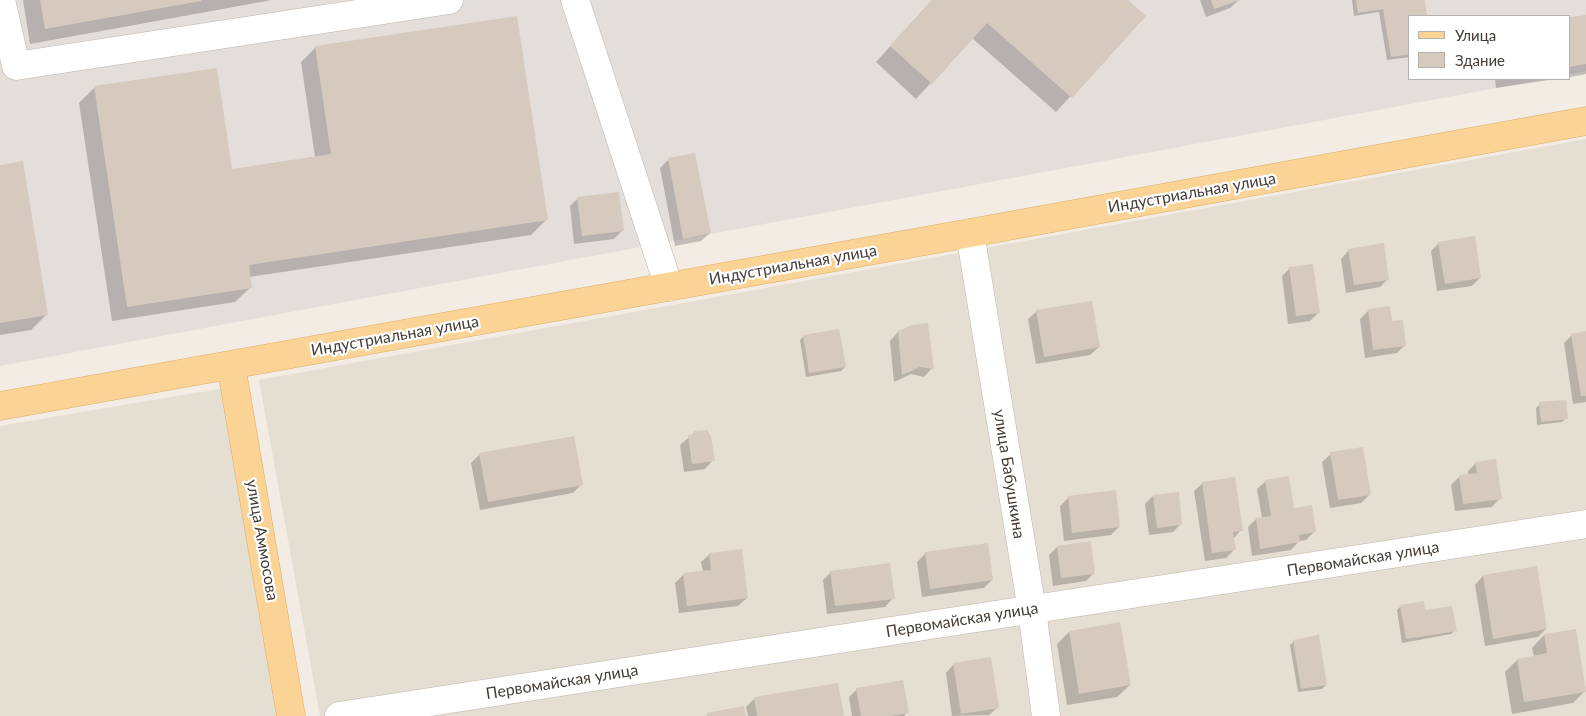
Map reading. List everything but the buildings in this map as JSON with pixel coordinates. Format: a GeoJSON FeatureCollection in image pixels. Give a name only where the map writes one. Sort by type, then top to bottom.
{"type":"FeatureCollection","features":[{"type":"Feature","properties":{"kind":"main road","name":"Индустриальная улица"},"geometry":{"type":"LineString","coordinates":[[0,406],[1586,121]]}},
{"type":"Feature","properties":{"kind":"main road","name":"улица Аммосова"},"geometry":{"type":"LineString","coordinates":[[231,365],[291,716]]}},
{"type":"Feature","properties":{"kind":"street"},"geometry":{"type":"LineString","coordinates":[[0,0],[16,66],[449,0]]}},
{"type":"Feature","properties":{"kind":"street"},"geometry":{"type":"LineString","coordinates":[[575,0],[669,287]]}},
{"type":"Feature","properties":{"kind":"street","name":"улица Бабушкина"},"geometry":{"type":"LineString","coordinates":[[970,233],[1032,610],[1046,716]]}},
{"type":"Feature","properties":{"kind":"street","name":"Первомайская улица"},"geometry":{"type":"LineString","coordinates":[[339,716],[1586,524]]}},
{"type":"Feature","properties":{"kind":"shaded area"},"geometry":{"type":"Polygon","coordinates":[[[0,0],[1586,0],[1586,71],[1571,74],[1571,15],[1408,15],[1408,80],[1540,80],[0,366],[0,0]]]}},
{"type":"Feature","properties":{"kind":"shaded area"},"geometry":{"type":"Polygon","coordinates":[[[1586,139],[1586,716],[320,716],[259,380],[1586,139]]]}},
{"type":"Feature","properties":{"kind":"shaded area"},"geometry":{"type":"Polygon","coordinates":[[[224,388],[280,716],[0,716],[0,426],[224,388]]]}}]}
